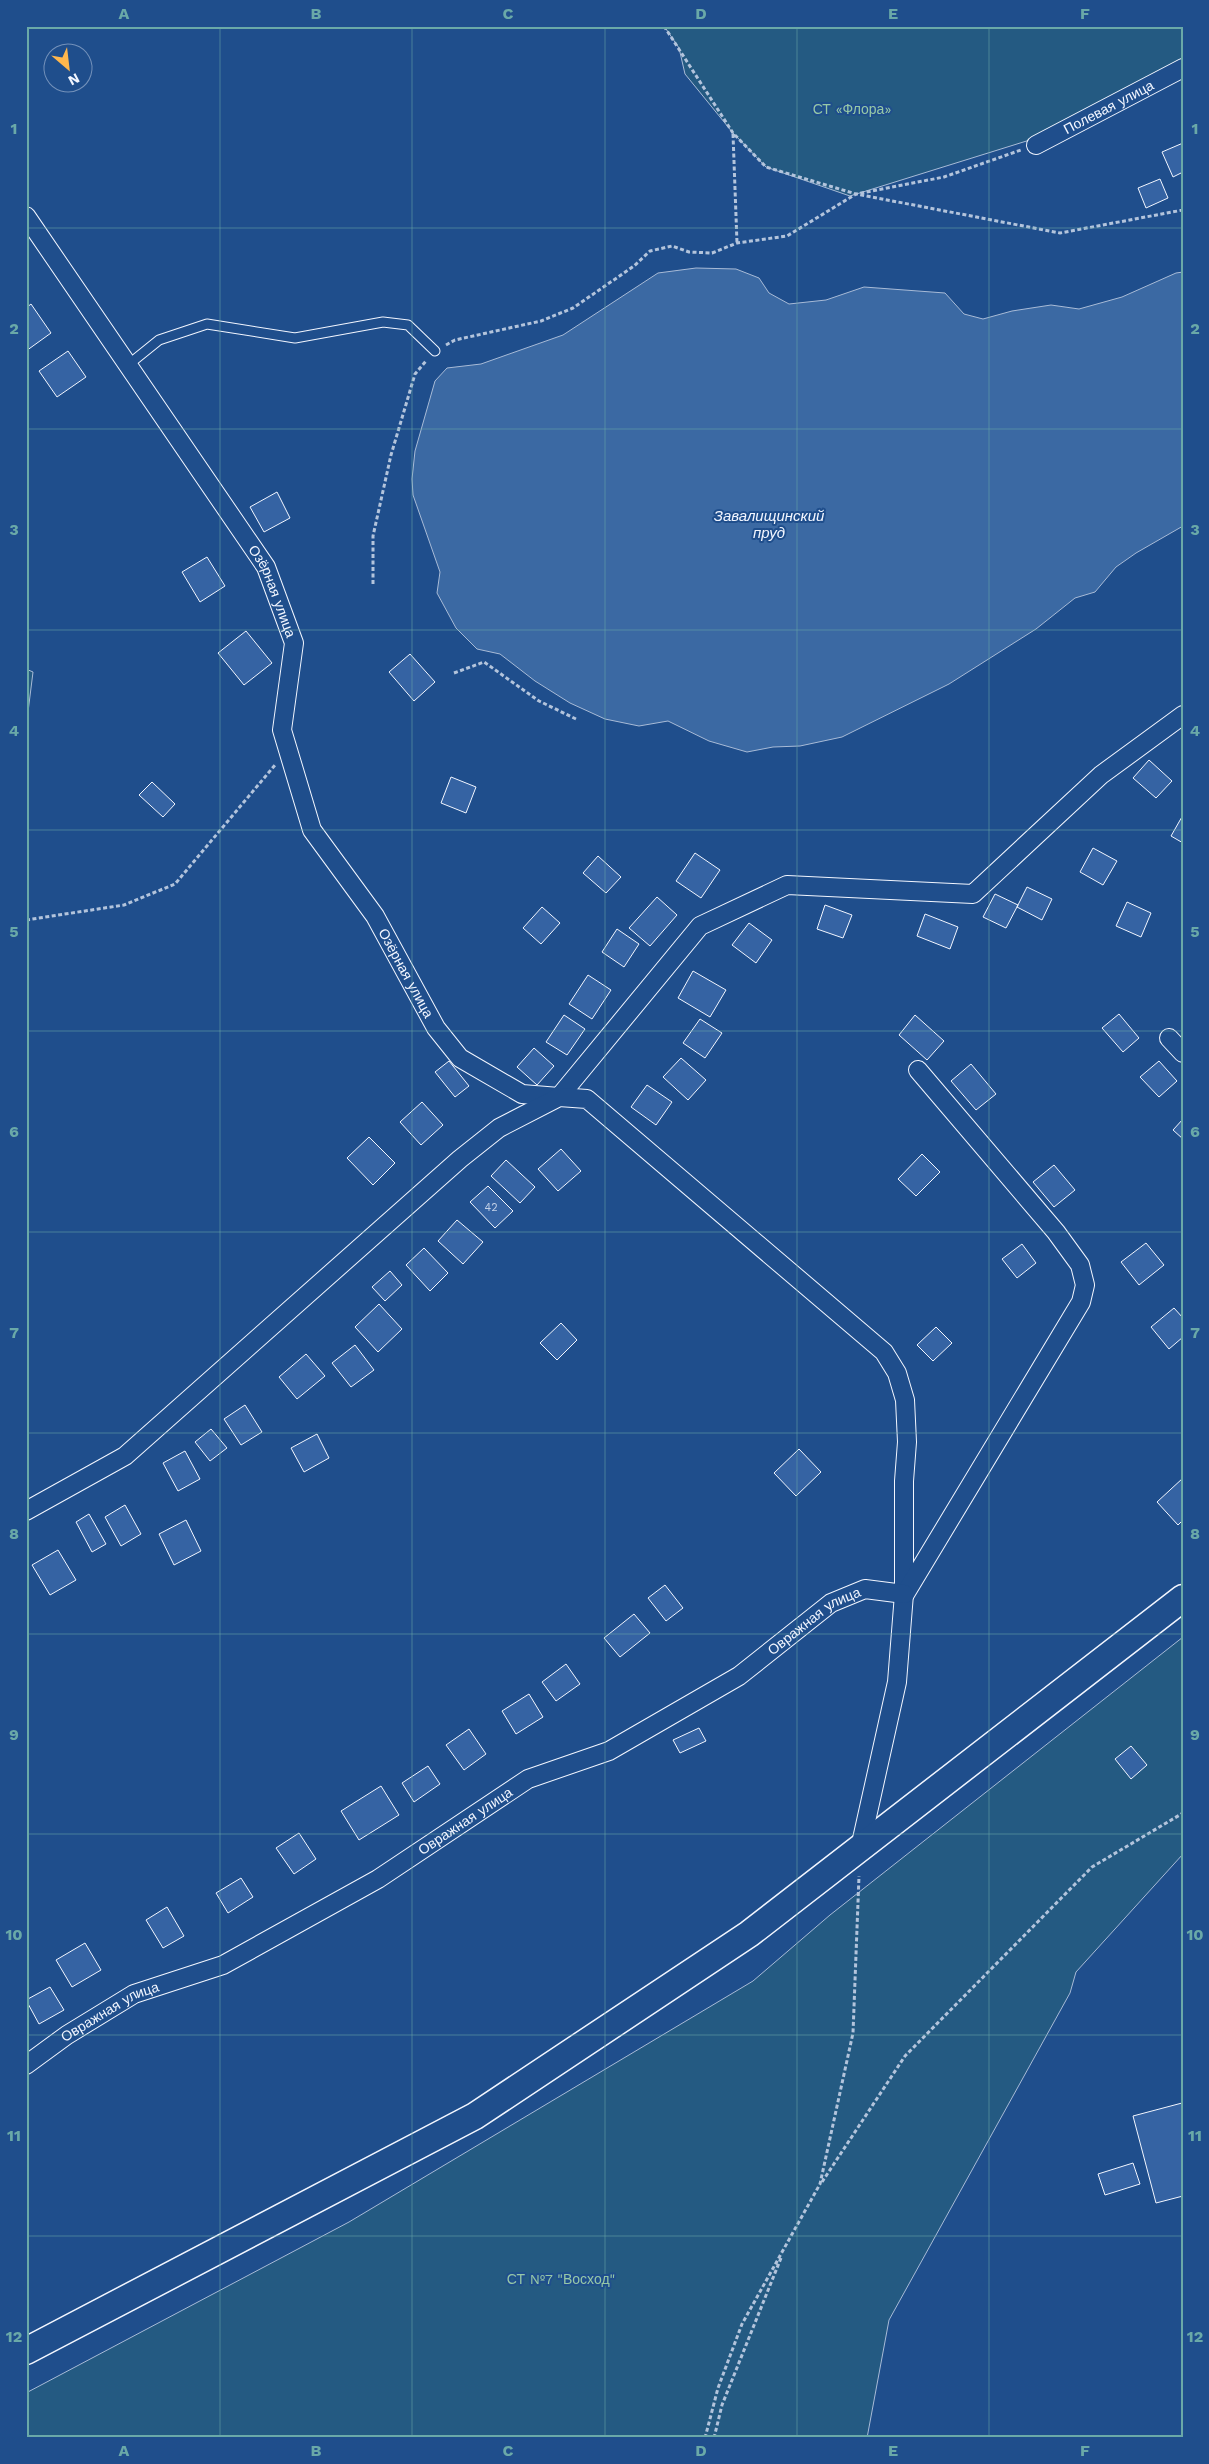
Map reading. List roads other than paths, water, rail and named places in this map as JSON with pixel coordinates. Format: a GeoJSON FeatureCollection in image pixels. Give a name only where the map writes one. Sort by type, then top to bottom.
{"type":"FeatureCollection","features":[{"type":"Feature","properties":{"kind":"main road"},"geometry":{"type":"LineString","coordinates":[[26,2351],[476,2116],[749,1934],[1183,1598]]}},
{"type":"Feature","properties":{"kind":"street","name":"Полевая улица"},"geometry":{"type":"LineString","coordinates":[[1036,145],[1183,68]]}},
{"type":"Feature","properties":{"kind":"street","name":"Озёрная улица"},"geometry":{"type":"LineString","coordinates":[[26,216],[266,567],[294,643],[282,730],[312,830],[376,916],[436,1028],[460,1058],[522,1094],[587,1099],[884,1352],[897,1373],[905,1400],[907,1442],[904,1481],[904,1594],[896,1682],[860,1848]]}},
{"type":"Feature","properties":{"kind":"street"},"geometry":{"type":"LineString","coordinates":[[26,1512],[125,1456],[460,1159],[499,1128],[559,1098],[700,926],[787,885],[973,894],[1101,775],[1183,716]]}},
{"type":"Feature","properties":{"kind":"street"},"geometry":{"type":"LineString","coordinates":[[1168,1038],[1183,1053]]}},
{"type":"Feature","properties":{"kind":"street"},"geometry":{"type":"LineString","coordinates":[[904,1594],[1081,1302],[1085,1285],[1080,1265],[1056,1232],[918,1070]]}},
{"type":"Feature","properties":{"kind":"street","name":"Овражная улица"},"geometry":{"type":"LineString","coordinates":[[26,2065],[66,2035],[134,1994],[223,1965],[378,1879],[528,1779],[609,1751],[739,1676],[831,1603],[865,1588],[904,1594]]}},
{"type":"Feature","properties":{"kind":"lane"},"geometry":{"type":"LineString","coordinates":[[128,365],[159,340],[207,324],[295,338],[383,322],[408,325],[435,351]]}},
{"type":"Feature","properties":{"kind":"water","name":"Завалищинский пруд"},"geometry":{"type":"Polygon","coordinates":[[[696,268],[736,269],[759,278],[769,293],[789,304],[826,300],[864,287],[945,293],[964,314],[983,319],[1012,311],[1051,305],[1079,309],[1122,297],[1176,273],[1183,272],[1183,526],[1136,553],[1116,567],[1095,592],[1075,598],[1036,629],[949,684],[842,737],[800,746],[773,747],[747,752],[709,741],[668,721],[639,726],[605,719],[570,703],[535,681],[500,654],[477,649],[456,628],[437,593],[440,572],[413,495],[412,479],[415,451],[435,381],[447,368],[481,364],[563,335],[658,273],[696,268]]]}},
{"type":"Feature","properties":{"kind":"park label","name":"СТ «Флора»"},"geometry":{"type":"Point","coordinates":[852,109]}},
{"type":"Feature","properties":{"kind":"park label","name":"СТ №7 \"Восход\""},"geometry":{"type":"Point","coordinates":[561,2279]}}]}
